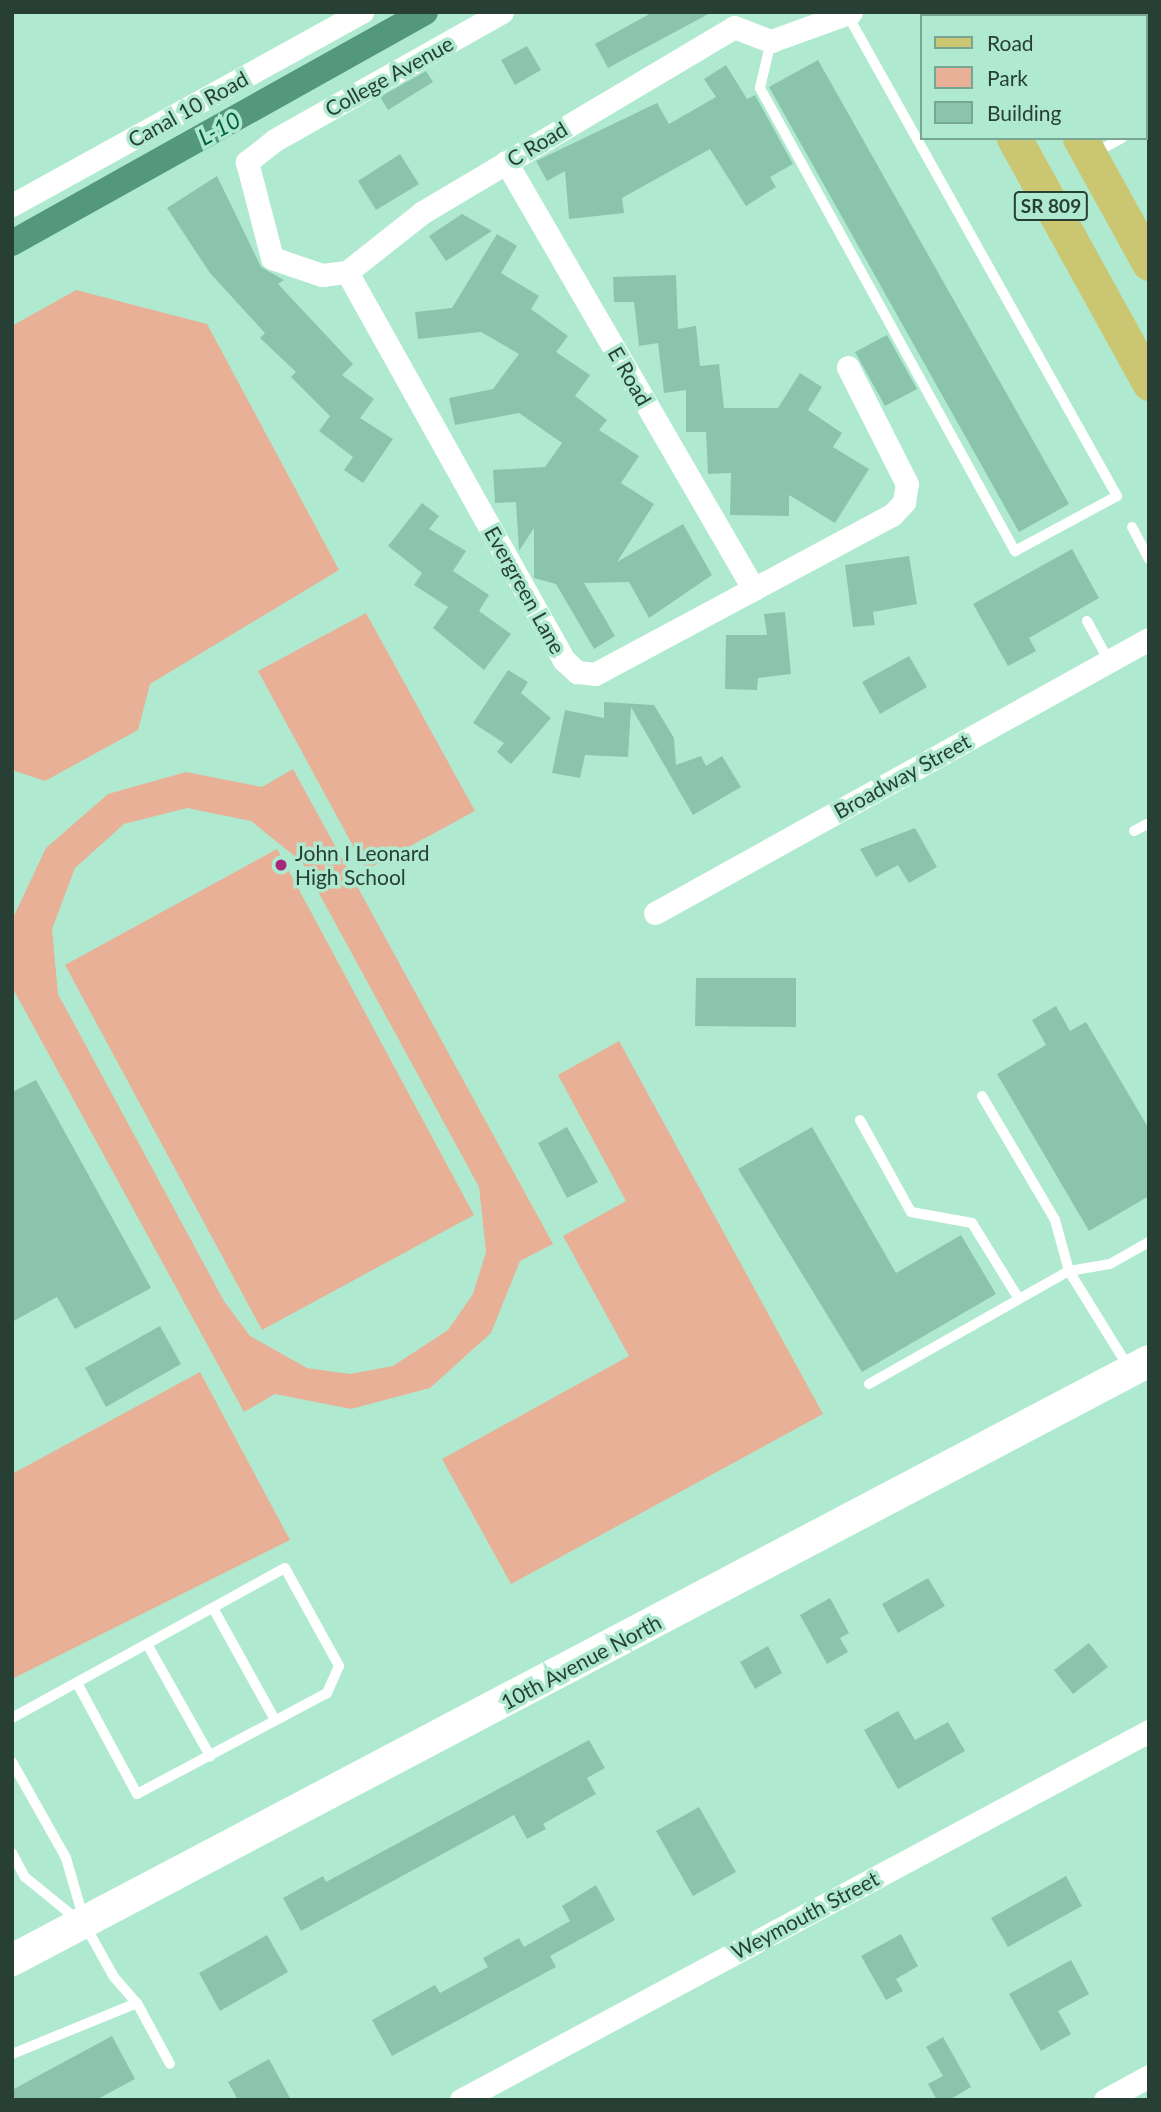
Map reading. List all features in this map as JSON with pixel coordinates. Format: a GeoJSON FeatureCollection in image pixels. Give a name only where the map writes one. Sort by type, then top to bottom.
{"type":"FeatureCollection","features":[{"type":"Feature","properties":{"kind":"main road","name":"SR 809"},"geometry":{"type":"LineString","coordinates":[[1015,140],[1149,383]]}},
{"type":"Feature","properties":{"kind":"main road","name":"SR 809"},"geometry":{"type":"LineString","coordinates":[[1085,147],[1149,263]]}},
{"type":"Feature","properties":{"kind":"street","name":"Canal 10 Road"},"geometry":{"type":"LineString","coordinates":[[12,205],[362,12]]}},
{"type":"Feature","properties":{"kind":"street","name":"College Avenue"},"geometry":{"type":"LineString","coordinates":[[347,272],[322,275],[272,258],[247,162],[275,139],[502,12]]}},
{"type":"Feature","properties":{"kind":"street"},"geometry":{"type":"LineString","coordinates":[[731,20],[771,41],[849,13]]}},
{"type":"Feature","properties":{"kind":"street","name":"C Road"},"geometry":{"type":"LineString","coordinates":[[347,272],[423,212],[731,20]]}},
{"type":"Feature","properties":{"kind":"street","name":"E Road"},"geometry":{"type":"LineString","coordinates":[[506,162],[754,589]]}},
{"type":"Feature","properties":{"kind":"street","name":"Evergreen Lane"},"geometry":{"type":"LineString","coordinates":[[347,272],[564,660],[577,672],[595,674],[892,515],[904,502],[907,484],[848,368]]}},
{"type":"Feature","properties":{"kind":"street","name":"Broadway Street"},"geometry":{"type":"LineString","coordinates":[[655,913],[1149,639]]}},
{"type":"Feature","properties":{"kind":"street","name":"10th Avenue North"},"geometry":{"type":"LineString","coordinates":[[12,1960],[86,1927],[1140,1366]]}},
{"type":"Feature","properties":{"kind":"street","name":"Weymouth Street"},"geometry":{"type":"LineString","coordinates":[[461,2100],[1149,1731]]}},
{"type":"Feature","properties":{"kind":"street"},"geometry":{"type":"LineString","coordinates":[[1105,2100],[1149,2076]]}},
{"type":"Feature","properties":{"kind":"lane"},"geometry":{"type":"LineString","coordinates":[[771,41],[760,88],[1015,551],[1117,496],[849,13]]}},
{"type":"Feature","properties":{"kind":"lane"},"geometry":{"type":"LineString","coordinates":[[1085,147],[1114,140]]}},
{"type":"Feature","properties":{"kind":"lane"},"geometry":{"type":"LineString","coordinates":[[1132,527],[1149,559]]}},
{"type":"Feature","properties":{"kind":"lane"},"geometry":{"type":"LineString","coordinates":[[1087,621],[1109,661]]}},
{"type":"Feature","properties":{"kind":"lane"},"geometry":{"type":"LineString","coordinates":[[1134,831],[1149,823]]}},
{"type":"Feature","properties":{"kind":"lane"},"geometry":{"type":"LineString","coordinates":[[982,1096],[1055,1220],[1069,1271],[1140,1366]]}},
{"type":"Feature","properties":{"kind":"lane"},"geometry":{"type":"LineString","coordinates":[[860,1120],[911,1212],[972,1223],[1019,1299]]}},
{"type":"Feature","properties":{"kind":"lane"},"geometry":{"type":"LineString","coordinates":[[869,1384],[1069,1271],[1110,1264],[1149,1242]]}},
{"type":"Feature","properties":{"kind":"lane"},"geometry":{"type":"LineString","coordinates":[[12,1718],[285,1568],[339,1666],[327,1693],[137,1794],[77,1683]]}},
{"type":"Feature","properties":{"kind":"lane"},"geometry":{"type":"LineString","coordinates":[[213,1608],[275,1720]]}},
{"type":"Feature","properties":{"kind":"lane"},"geometry":{"type":"LineString","coordinates":[[147,1644],[210,1756]]}},
{"type":"Feature","properties":{"kind":"lane"},"geometry":{"type":"LineString","coordinates":[[12,1762],[66,1858],[86,1927],[114,1977],[137,2003],[170,2064]]}},
{"type":"Feature","properties":{"kind":"lane"},"geometry":{"type":"LineString","coordinates":[[12,1853],[24,1877],[86,1927]]}},
{"type":"Feature","properties":{"kind":"lane"},"geometry":{"type":"LineString","coordinates":[[12,2053],[137,2003]]}},
{"type":"Feature","properties":{"kind":"green space"},"geometry":{"type":"Polygon","coordinates":[[[76,290],[207,324],[339,570],[150,684],[138,730],[45,781],[12,770],[12,326],[76,290]]]}},
{"type":"Feature","properties":{"kind":"green space"},"geometry":{"type":"Polygon","coordinates":[[[366,613],[475,811],[366,870],[258,671],[366,613]]]}},
{"type":"Feature","properties":{"kind":"green space"},"geometry":{"type":"Polygon","coordinates":[[[293,769],[553,1244],[520,1261],[491,1333],[430,1388],[351,1409],[275,1394],[244,1412],[12,987],[12,920],[46,848],[108,794],[186,772],[262,787],[293,769]],[[187,808],[124,824],[75,868],[52,929],[58,994],[224,1301],[250,1336],[307,1368],[350,1374],[393,1366],[448,1330],[473,1294],[486,1252],[479,1187],[302,862],[251,821],[187,808]]]}},
{"type":"Feature","properties":{"kind":"green space"},"geometry":{"type":"Polygon","coordinates":[[[277,849],[474,1215],[262,1330],[65,965],[277,849]]]}},
{"type":"Feature","properties":{"kind":"green space"},"geometry":{"type":"Polygon","coordinates":[[[619,1041],[823,1414],[511,1584],[442,1459],[629,1356],[563,1236],[626,1201],[558,1075],[619,1041]]]}},
{"type":"Feature","properties":{"kind":"green space"},"geometry":{"type":"Polygon","coordinates":[[[200,1372],[290,1540],[12,1679],[12,1474],[200,1372]]]}},
{"type":"Feature","properties":{"kind":"building"},"geometry":{"type":"Polygon","coordinates":[[[653,12],[712,12],[608,68],[595,44],[653,12]]]}},
{"type":"Feature","properties":{"kind":"building"},"geometry":{"type":"Polygon","coordinates":[[[527,46],[541,70],[515,85],[501,60],[527,46]]]}},
{"type":"Feature","properties":{"kind":"building"},"geometry":{"type":"Polygon","coordinates":[[[818,60],[1069,504],[1019,532],[769,87],[818,60]]]}},
{"type":"Feature","properties":{"kind":"building"},"geometry":{"type":"Polygon","coordinates":[[[726,65],[747,99],[755,95],[793,164],[770,177],[776,187],[746,206],[710,149],[622,198],[624,213],[569,219],[565,171],[547,181],[536,161],[657,103],[669,124],[716,97],[704,79],[726,65]]]}},
{"type":"Feature","properties":{"kind":"building"},"geometry":{"type":"Polygon","coordinates":[[[426,71],[433,82],[388,110],[380,97],[426,71]]]}},
{"type":"Feature","properties":{"kind":"building"},"geometry":{"type":"Polygon","coordinates":[[[400,154],[419,184],[376,210],[358,181],[400,154]]]}},
{"type":"Feature","properties":{"kind":"building"},"geometry":{"type":"Polygon","coordinates":[[[217,176],[261,267],[284,280],[278,284],[353,364],[342,375],[374,399],[360,418],[393,439],[363,483],[344,470],[353,457],[319,431],[330,416],[291,377],[296,372],[260,338],[265,333],[210,273],[167,208],[217,176]]]}},
{"type":"Feature","properties":{"kind":"building"},"geometry":{"type":"Polygon","coordinates":[[[462,214],[492,231],[446,261],[429,236],[462,214]]]}},
{"type":"Feature","properties":{"kind":"building"},"geometry":{"type":"Polygon","coordinates":[[[497,234],[517,246],[501,273],[539,296],[531,309],[568,336],[556,352],[590,375],[575,396],[607,420],[599,430],[639,456],[621,483],[654,504],[617,562],[683,524],[712,575],[649,618],[629,582],[584,583],[615,636],[594,649],[556,584],[534,578],[534,528],[519,551],[516,502],[495,503],[493,470],[545,467],[562,443],[519,413],[455,425],[449,398],[493,389],[519,354],[481,332],[418,339],[415,312],[452,308],[497,234]]]}},
{"type":"Feature","properties":{"kind":"building"},"geometry":{"type":"Polygon","coordinates":[[[676,275],[678,329],[696,326],[700,366],[719,364],[724,408],[778,408],[800,373],[822,387],[808,410],[842,433],[833,447],[869,469],[835,523],[789,495],[789,516],[730,515],[731,473],[708,474],[706,432],[686,432],[686,390],[664,393],[658,343],[639,346],[634,302],[614,302],[613,277],[676,275]]]}},
{"type":"Feature","properties":{"kind":"building"},"geometry":{"type":"Polygon","coordinates":[[[887,335],[917,389],[885,406],[855,352],[887,335]]]}},
{"type":"Feature","properties":{"kind":"building"},"geometry":{"type":"Polygon","coordinates":[[[422,503],[439,516],[429,529],[466,551],[453,571],[489,595],[479,611],[511,634],[484,670],[433,628],[448,607],[414,585],[422,573],[388,546],[422,503]]]}},
{"type":"Feature","properties":{"kind":"building"},"geometry":{"type":"Polygon","coordinates":[[[1072,549],[1099,598],[1029,638],[1036,651],[1008,666],[973,604],[1072,549]]]}},
{"type":"Feature","properties":{"kind":"building"},"geometry":{"type":"Polygon","coordinates":[[[909,556],[917,604],[873,612],[875,625],[853,627],[845,565],[909,556]]]}},
{"type":"Feature","properties":{"kind":"building"},"geometry":{"type":"Polygon","coordinates":[[[785,612],[791,674],[758,678],[757,690],[725,689],[726,635],[767,635],[764,614],[785,612]]]}},
{"type":"Feature","properties":{"kind":"building"},"geometry":{"type":"Polygon","coordinates":[[[909,656],[927,687],[880,714],[862,682],[909,656]]]}},
{"type":"Feature","properties":{"kind":"building"},"geometry":{"type":"Polygon","coordinates":[[[508,670],[528,682],[521,693],[551,718],[511,764],[497,752],[504,743],[473,723],[508,670]]]}},
{"type":"Feature","properties":{"kind":"building"},"geometry":{"type":"Polygon","coordinates":[[[604,702],[654,705],[674,738],[676,765],[701,756],[706,766],[722,756],[741,787],[693,815],[631,707],[628,757],[585,755],[580,778],[552,773],[565,710],[604,718],[604,702]]]}},
{"type":"Feature","properties":{"kind":"building"},"geometry":{"type":"Polygon","coordinates":[[[915,828],[937,867],[909,883],[898,865],[876,877],[860,849],[915,828]]]}},
{"type":"Feature","properties":{"kind":"building"},"geometry":{"type":"Polygon","coordinates":[[[696,978],[796,978],[796,1027],[695,1026],[696,978]]]}},
{"type":"Feature","properties":{"kind":"building"},"geometry":{"type":"Polygon","coordinates":[[[1056,1006],[1070,1031],[1086,1022],[1149,1129],[1149,1196],[1089,1231],[997,1074],[1046,1045],[1032,1020],[1056,1006]]]}},
{"type":"Feature","properties":{"kind":"building"},"geometry":{"type":"Polygon","coordinates":[[[36,1080],[151,1288],[75,1329],[57,1297],[12,1322],[12,1092],[36,1080]]]}},
{"type":"Feature","properties":{"kind":"building"},"geometry":{"type":"Polygon","coordinates":[[[567,1127],[598,1182],[567,1198],[538,1143],[567,1127]]]}},
{"type":"Feature","properties":{"kind":"building"},"geometry":{"type":"Polygon","coordinates":[[[812,1127],[896,1273],[961,1235],[996,1294],[862,1372],[738,1169],[812,1127]]]}},
{"type":"Feature","properties":{"kind":"building"},"geometry":{"type":"Polygon","coordinates":[[[160,1326],[181,1364],[106,1407],[85,1368],[160,1326]]]}},
{"type":"Feature","properties":{"kind":"building"},"geometry":{"type":"Polygon","coordinates":[[[928,1578],[945,1606],[898,1633],[882,1604],[928,1578]]]}},
{"type":"Feature","properties":{"kind":"building"},"geometry":{"type":"Polygon","coordinates":[[[830,1598],[849,1633],[840,1638],[848,1652],[827,1664],[800,1615],[830,1598]]]}},
{"type":"Feature","properties":{"kind":"building"},"geometry":{"type":"Polygon","coordinates":[[[1089,1643],[1108,1667],[1073,1694],[1054,1670],[1089,1643]]]}},
{"type":"Feature","properties":{"kind":"building"},"geometry":{"type":"Polygon","coordinates":[[[768,1646],[782,1673],[755,1689],[740,1662],[768,1646]]]}},
{"type":"Feature","properties":{"kind":"building"},"geometry":{"type":"Polygon","coordinates":[[[898,1711],[915,1740],[948,1722],[965,1751],[898,1789],[864,1730],[898,1711]]]}},
{"type":"Feature","properties":{"kind":"building"},"geometry":{"type":"Polygon","coordinates":[[[589,1740],[605,1768],[587,1778],[596,1794],[543,1824],[546,1829],[527,1839],[514,1815],[301,1931],[283,1898],[323,1876],[326,1882],[589,1740]]]}},
{"type":"Feature","properties":{"kind":"building"},"geometry":{"type":"Polygon","coordinates":[[[699,1807],[736,1872],[693,1896],[656,1831],[699,1807]]]}},
{"type":"Feature","properties":{"kind":"building"},"geometry":{"type":"Polygon","coordinates":[[[1066,1876],[1082,1906],[1008,1947],[991,1918],[1066,1876]]]}},
{"type":"Feature","properties":{"kind":"building"},"geometry":{"type":"Polygon","coordinates":[[[596,1885],[615,1920],[550,1956],[556,1967],[392,2056],[372,2020],[435,1985],[440,1993],[488,1967],[483,1958],[519,1938],[524,1947],[570,1921],[562,1906],[596,1885]]]}},
{"type":"Feature","properties":{"kind":"building"},"geometry":{"type":"Polygon","coordinates":[[[901,1934],[918,1966],[896,1979],[903,1991],[886,2000],[861,1956],[901,1934]]]}},
{"type":"Feature","properties":{"kind":"building"},"geometry":{"type":"Polygon","coordinates":[[[267,1935],[288,1972],[220,2011],[199,1973],[267,1935]]]}},
{"type":"Feature","properties":{"kind":"building"},"geometry":{"type":"Polygon","coordinates":[[[1071,1960],[1089,1994],[1058,2011],[1071,2034],[1041,2051],[1009,1994],[1071,1960]]]}},
{"type":"Feature","properties":{"kind":"building"},"geometry":{"type":"Polygon","coordinates":[[[112,2036],[135,2079],[96,2100],[12,2100],[12,2090],[112,2036]]]}},
{"type":"Feature","properties":{"kind":"building"},"geometry":{"type":"Polygon","coordinates":[[[943,2037],[971,2087],[949,2100],[937,2100],[928,2084],[943,2076],[926,2047],[943,2037]]]}},
{"type":"Feature","properties":{"kind":"building"},"geometry":{"type":"Polygon","coordinates":[[[269,2059],[291,2100],[238,2100],[228,2082],[269,2059]]]}},
{"type":"Feature","properties":{"kind":"waterway","name":"L-10"},"geometry":{"type":"LineString","coordinates":[[12,243],[425,12]]}},
{"type":"Feature","properties":{"kind":"place","name":"John I Leonard High School"},"geometry":{"type":"Point","coordinates":[281,865]}}]}
